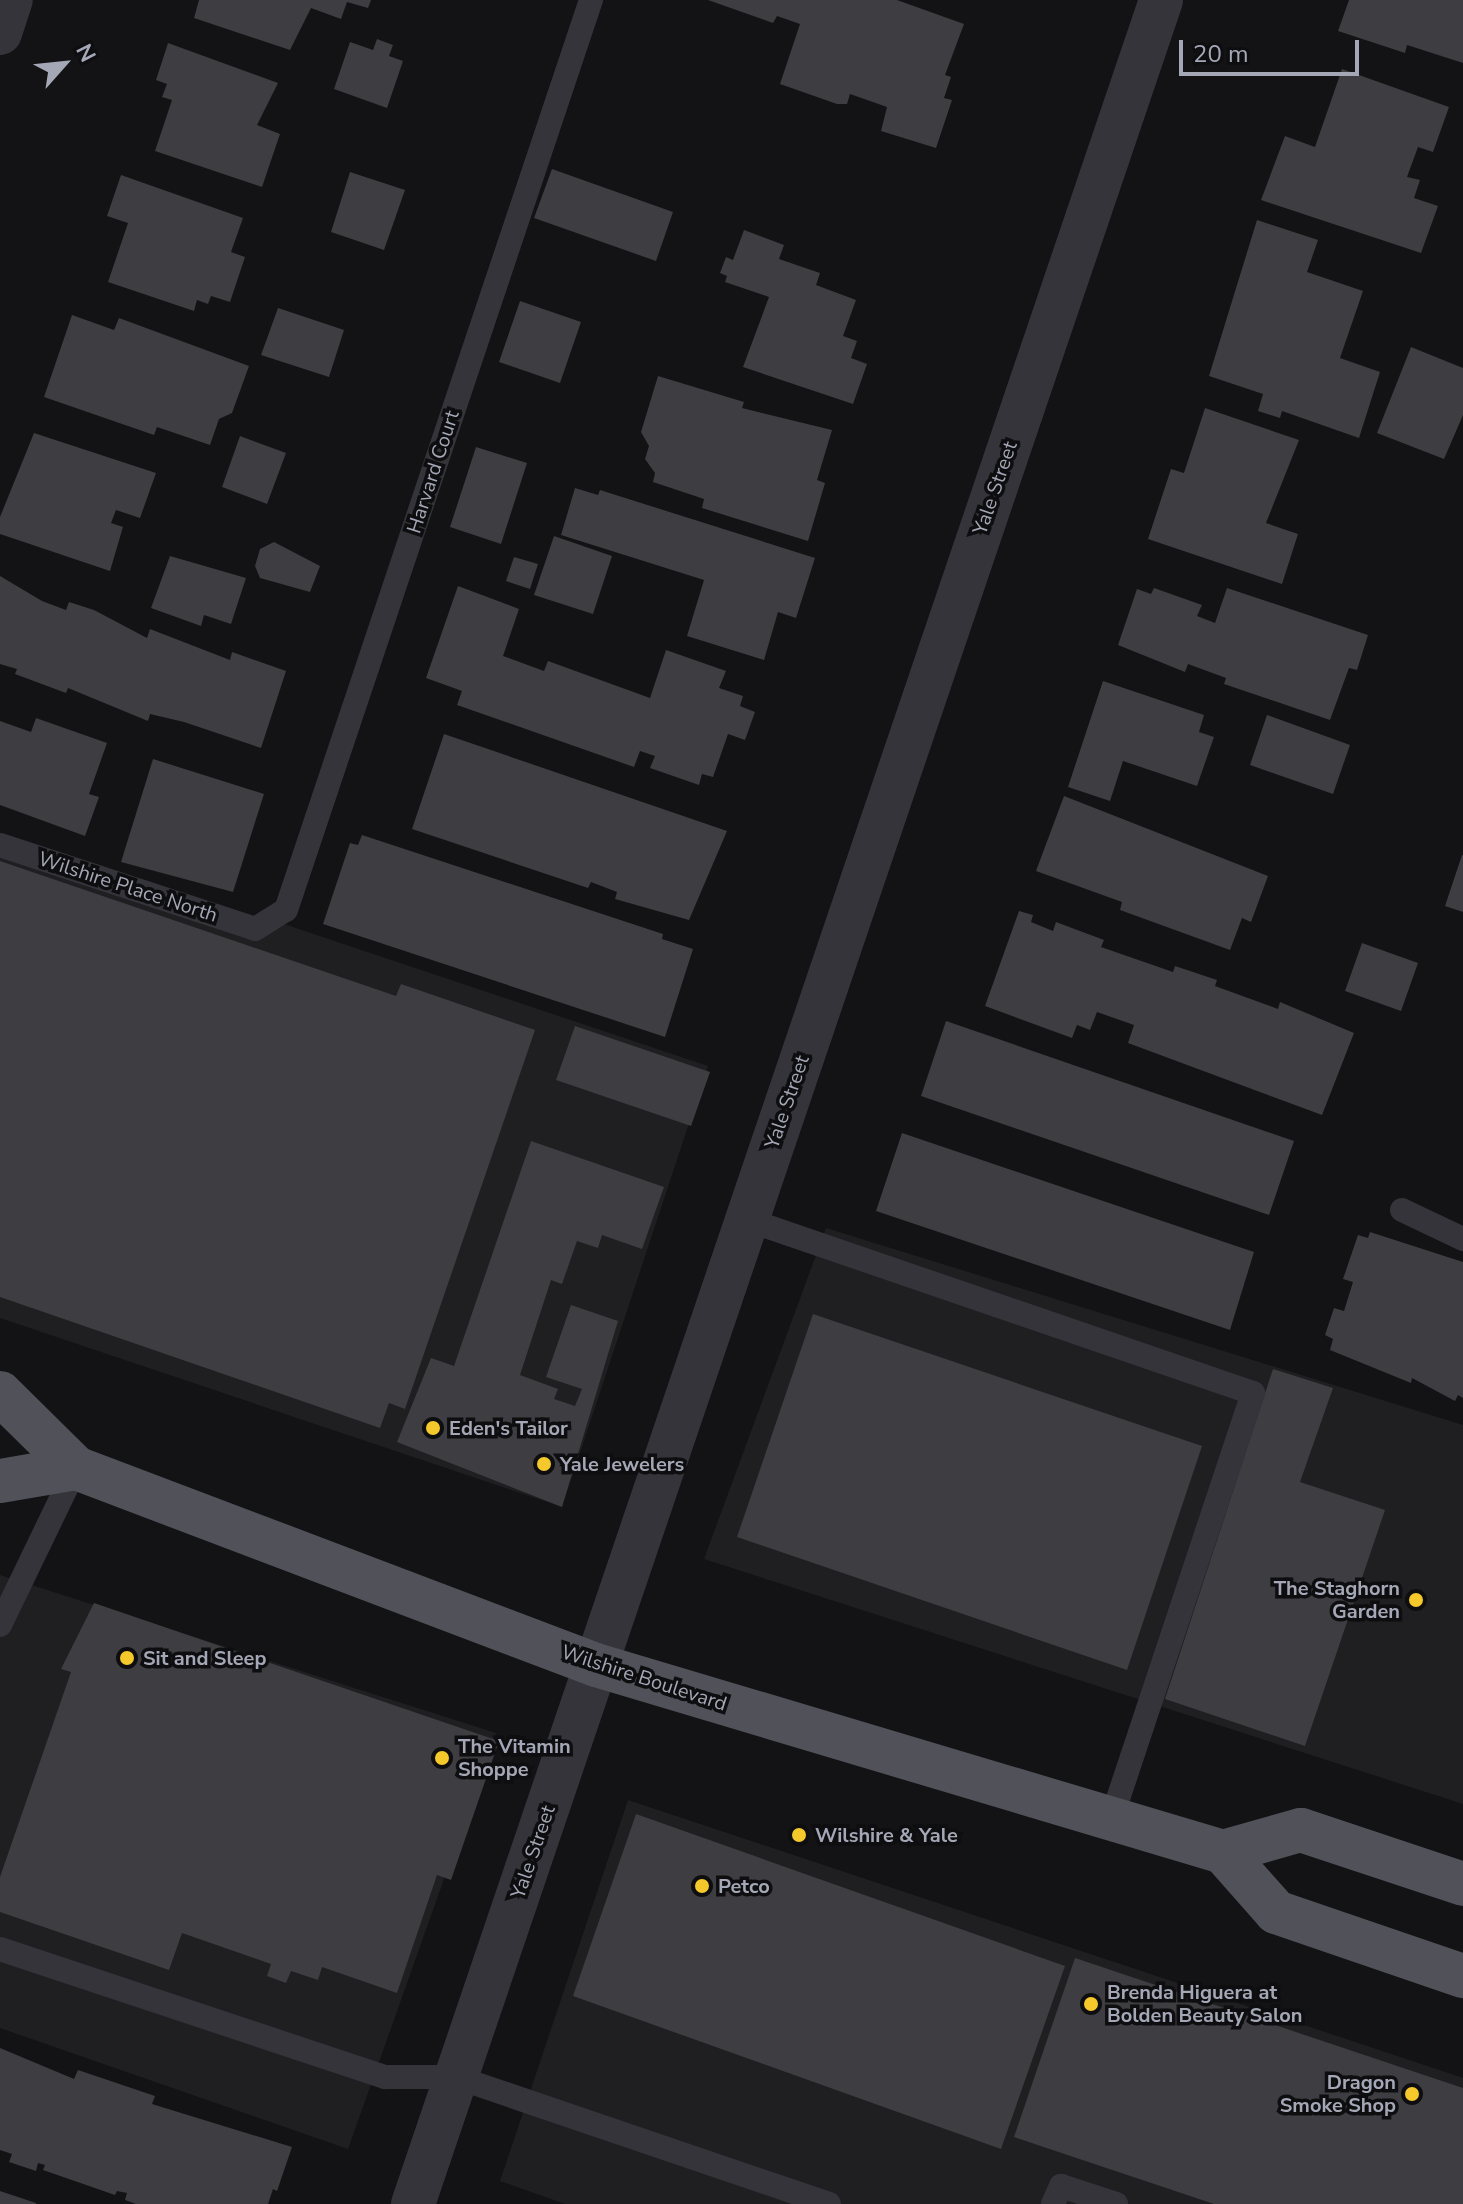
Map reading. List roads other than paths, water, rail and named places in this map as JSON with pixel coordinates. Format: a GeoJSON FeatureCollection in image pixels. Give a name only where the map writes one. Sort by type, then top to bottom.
{"type":"FeatureCollection","features":[{"type":"Feature","properties":{"kind":"main road","name":"Wilshire Boulevard"},"geometry":{"type":"LineString","coordinates":[[0,1393],[76,1468],[596,1665],[1223,1852]]}},
{"type":"Feature","properties":{"kind":"main road"},"geometry":{"type":"LineString","coordinates":[[0,1481],[76,1468]]}},
{"type":"Feature","properties":{"kind":"main road"},"geometry":{"type":"LineString","coordinates":[[1463,1884],[1301,1830],[1223,1852],[1276,1912],[1463,1976]]}},
{"type":"Feature","properties":{"kind":"street"},"geometry":{"type":"LineString","coordinates":[[0,33],[11,0]]}},
{"type":"Feature","properties":{"kind":"street","name":"Yale Street"},"geometry":{"type":"LineString","coordinates":[[413,2204],[1161,0]]}},
{"type":"Feature","properties":{"kind":"lane","name":"Harvard Court"},"geometry":{"type":"LineString","coordinates":[[255,929],[286,910],[591,0]]}},
{"type":"Feature","properties":{"kind":"lane","name":"Wilshire Place North"},"geometry":{"type":"LineString","coordinates":[[0,845],[255,929]]}},
{"type":"Feature","properties":{"kind":"lane"},"geometry":{"type":"LineString","coordinates":[[1402,1210],[1463,1239]]}},
{"type":"Feature","properties":{"kind":"lane"},"geometry":{"type":"LineString","coordinates":[[748,1220],[1253,1393],[1111,1820]]}},
{"type":"Feature","properties":{"kind":"lane"},"geometry":{"type":"LineString","coordinates":[[0,1625],[76,1468]]}},
{"type":"Feature","properties":{"kind":"lane"},"geometry":{"type":"LineString","coordinates":[[0,1949],[385,2077],[456,2077],[829,2204]]}},
{"type":"Feature","properties":{"kind":"lane"},"geometry":{"type":"LineString","coordinates":[[1053,2204],[1061,2186],[1116,2204]]}},
{"type":"Feature","properties":{"kind":"place","name":"Eden's Tailor"},"geometry":{"type":"Point","coordinates":[433,1428]}},
{"type":"Feature","properties":{"kind":"place","name":"Yale Jewelers"},"geometry":{"type":"Point","coordinates":[544,1464]}},
{"type":"Feature","properties":{"kind":"place","name":"The Staghorn Garden"},"geometry":{"type":"Point","coordinates":[1416,1600]}},
{"type":"Feature","properties":{"kind":"place","name":"Sit and Sleep"},"geometry":{"type":"Point","coordinates":[127,1658]}},
{"type":"Feature","properties":{"kind":"place","name":"The Vitamin Shoppe"},"geometry":{"type":"Point","coordinates":[442,1758]}},
{"type":"Feature","properties":{"kind":"place","name":"Wilshire & Yale"},"geometry":{"type":"Point","coordinates":[799,1835]}},
{"type":"Feature","properties":{"kind":"place","name":"Petco"},"geometry":{"type":"Point","coordinates":[702,1886]}},
{"type":"Feature","properties":{"kind":"place","name":"Brenda Higuera at Bolden Beauty Salon"},"geometry":{"type":"Point","coordinates":[1091,2004]}},
{"type":"Feature","properties":{"kind":"place","name":"Dragon Smoke Shop"},"geometry":{"type":"Point","coordinates":[1412,2094]}}]}
